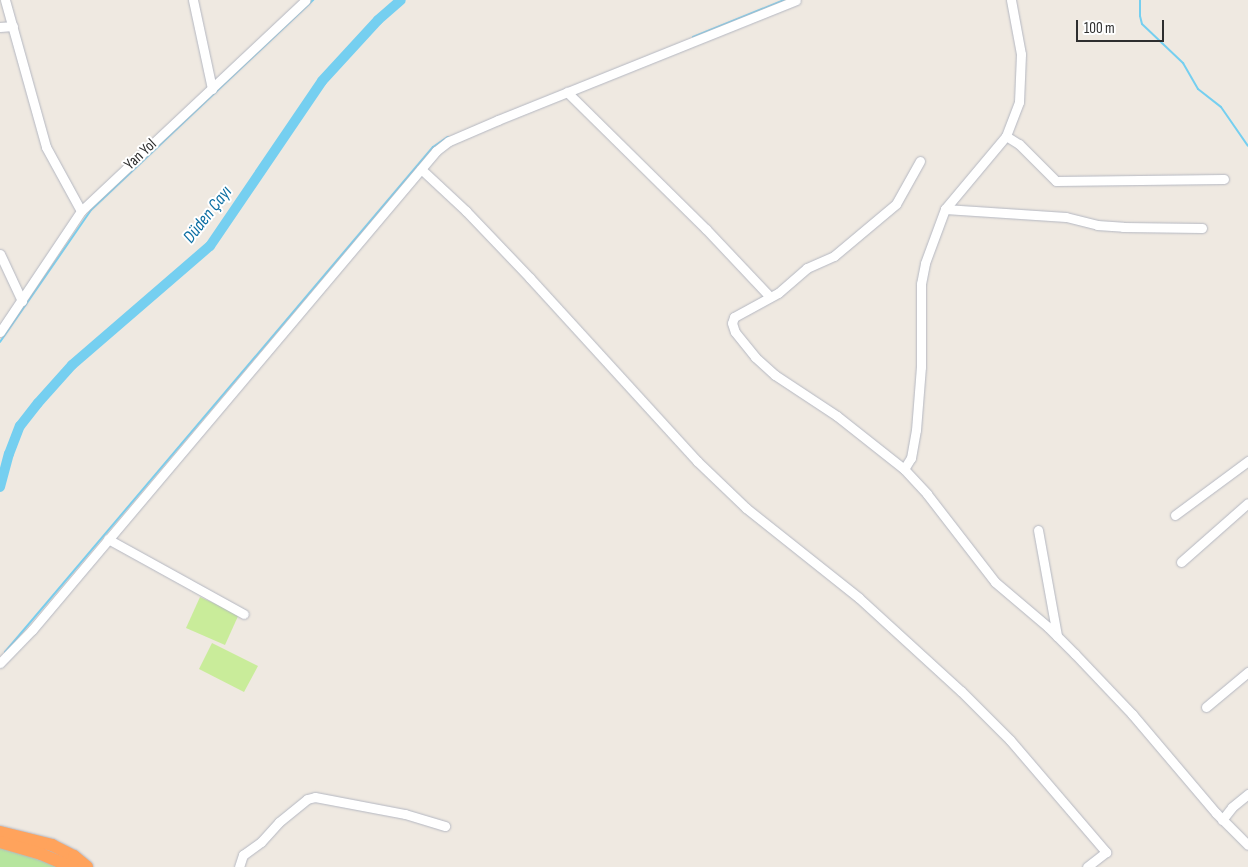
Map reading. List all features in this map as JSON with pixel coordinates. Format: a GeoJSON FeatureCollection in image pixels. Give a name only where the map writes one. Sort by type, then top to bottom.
{"type":"FeatureCollection","features":[{"type":"Feature","properties":{"kind":"highway"},"geometry":{"type":"LineString","coordinates":[[0,832],[52,845],[74,856],[87,867]]}},
{"type":"Feature","properties":{"kind":"highway"},"geometry":{"type":"LineString","coordinates":[[0,842],[41,854],[72,867]]}},
{"type":"Feature","properties":{"kind":"street"},"geometry":{"type":"LineString","coordinates":[[6,0],[46,146],[81,211]]}},
{"type":"Feature","properties":{"kind":"street"},"geometry":{"type":"LineString","coordinates":[[193,0],[212,89]]}},
{"type":"Feature","properties":{"kind":"street","name":"Yan Yol"},"geometry":{"type":"LineString","coordinates":[[0,332],[81,211],[306,0]]}},
{"type":"Feature","properties":{"kind":"street"},"geometry":{"type":"LineString","coordinates":[[0,663],[32,630],[436,151],[449,141],[796,0]]}},
{"type":"Feature","properties":{"kind":"street"},"geometry":{"type":"LineString","coordinates":[[904,470],[911,458],[918,406],[922,340],[919,313],[920,284],[932,242],[945,209],[1006,136],[1019,102],[1020,42],[1011,0]]}},
{"type":"Feature","properties":{"kind":"street"},"geometry":{"type":"LineString","coordinates":[[0,27],[13,26]]}},
{"type":"Feature","properties":{"kind":"street"},"geometry":{"type":"LineString","coordinates":[[567,92],[706,229],[770,297]]}},
{"type":"Feature","properties":{"kind":"street"},"geometry":{"type":"LineString","coordinates":[[1006,136],[1019,144],[1056,181],[1224,180]]}},
{"type":"Feature","properties":{"kind":"street"},"geometry":{"type":"LineString","coordinates":[[920,162],[896,204],[834,256],[807,268],[770,297],[734,317],[732,323],[735,332],[755,357],[774,374],[837,416],[904,470],[927,494],[995,582],[1058,636],[1132,714],[1222,820],[1248,845]]}},
{"type":"Feature","properties":{"kind":"street"},"geometry":{"type":"LineString","coordinates":[[421,169],[466,211],[524,271],[711,474],[746,508],[858,598],[961,691],[1010,740],[1106,852],[1087,867]]}},
{"type":"Feature","properties":{"kind":"street"},"geometry":{"type":"LineString","coordinates":[[945,209],[1066,217],[1097,225],[1124,227],[1202,228]]}},
{"type":"Feature","properties":{"kind":"street"},"geometry":{"type":"LineString","coordinates":[[0,254],[22,300]]}},
{"type":"Feature","properties":{"kind":"street"},"geometry":{"type":"LineString","coordinates":[[1174,515],[1248,461]]}},
{"type":"Feature","properties":{"kind":"street"},"geometry":{"type":"LineString","coordinates":[[1181,562],[1248,503]]}},
{"type":"Feature","properties":{"kind":"street"},"geometry":{"type":"LineString","coordinates":[[1038,530],[1058,636]]}},
{"type":"Feature","properties":{"kind":"street"},"geometry":{"type":"LineString","coordinates":[[108,539],[244,614]]}},
{"type":"Feature","properties":{"kind":"street"},"geometry":{"type":"LineString","coordinates":[[1206,707],[1248,672]]}},
{"type":"Feature","properties":{"kind":"street"},"geometry":{"type":"LineString","coordinates":[[1222,820],[1232,807],[1248,794]]}},
{"type":"Feature","properties":{"kind":"street"},"geometry":{"type":"LineString","coordinates":[[239,867],[243,855],[261,842],[279,822],[307,799],[315,797],[405,814],[446,826]]}},
{"type":"Feature","properties":{"kind":"green space"},"geometry":{"type":"Polygon","coordinates":[[[200,597],[239,614],[225,645],[186,628],[200,597]]]}},
{"type":"Feature","properties":{"kind":"green space"},"geometry":{"type":"Polygon","coordinates":[[[212,643],[258,666],[244,692],[199,669],[212,643]]]}},
{"type":"Feature","properties":{"kind":"green space"},"geometry":{"type":"Polygon","coordinates":[[[0,848],[22,854],[60,867],[0,867],[0,848]]]}},
{"type":"Feature","properties":{"kind":"waterway"},"geometry":{"type":"LineString","coordinates":[[0,342],[91,210],[313,0]]}},
{"type":"Feature","properties":{"kind":"waterway","name":"Düden Çayı"},"geometry":{"type":"LineString","coordinates":[[0,487],[9,454],[20,426],[38,403],[72,365],[210,246],[322,81],[378,20],[401,0]]}},
{"type":"Feature","properties":{"kind":"waterway"},"geometry":{"type":"LineString","coordinates":[[693,37],[784,0]]}},
{"type":"Feature","properties":{"kind":"waterway"},"geometry":{"type":"LineString","coordinates":[[1140,0],[1142,24],[1183,63],[1198,89],[1221,107],[1248,146]]}},
{"type":"Feature","properties":{"kind":"waterway"},"geometry":{"type":"LineString","coordinates":[[5,652],[433,147],[448,137]]}}]}
